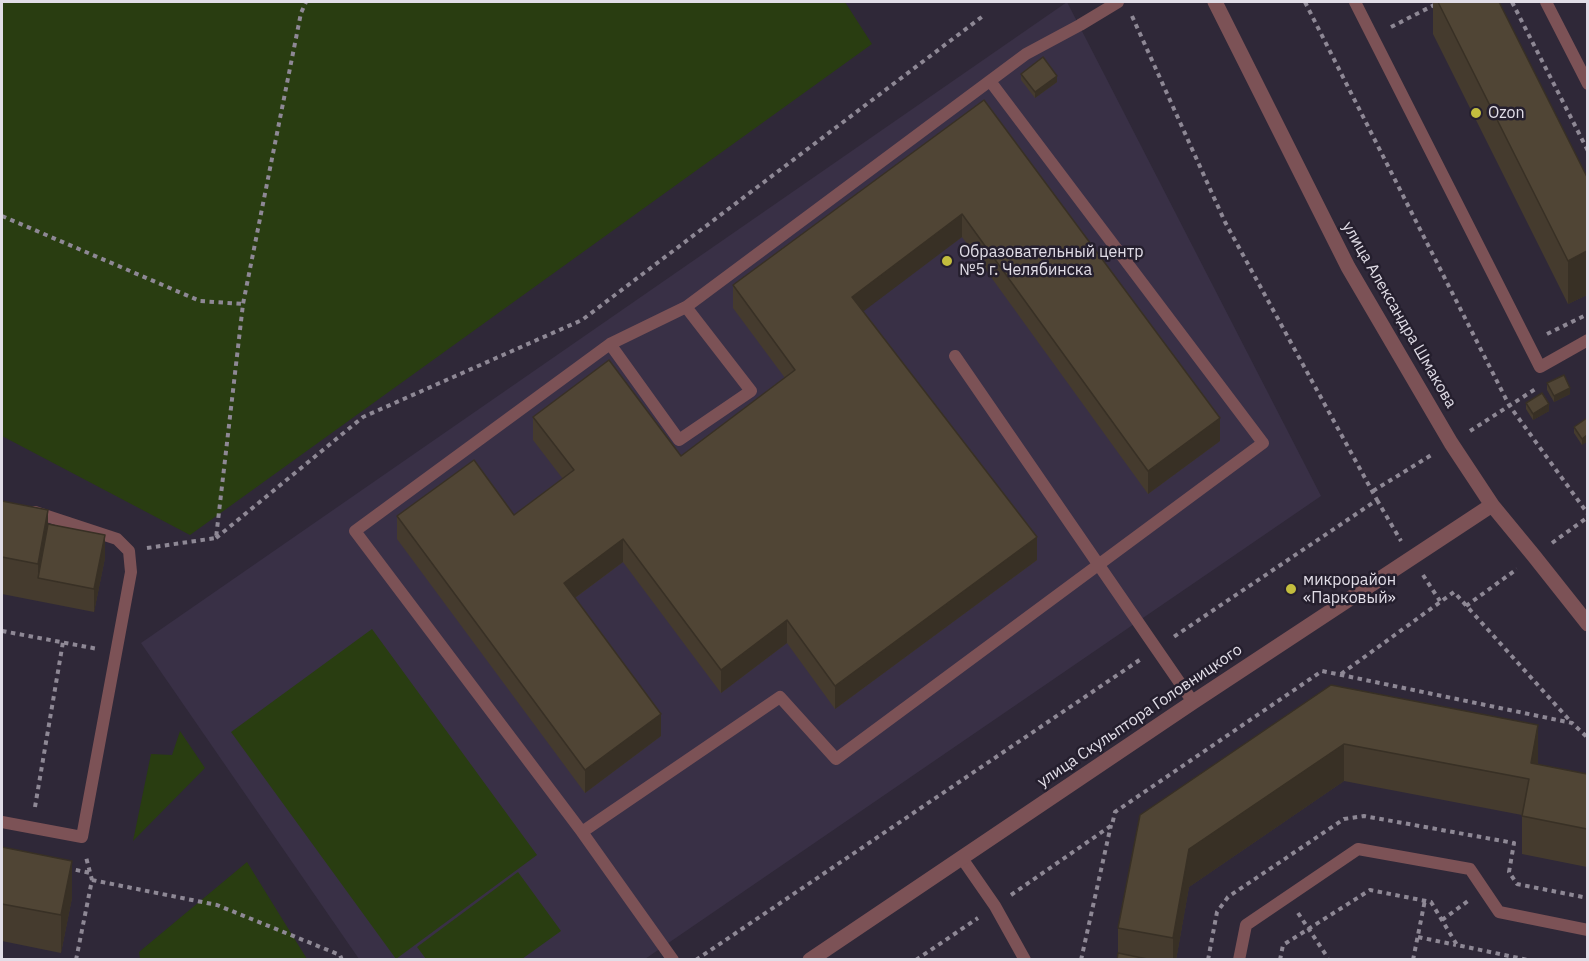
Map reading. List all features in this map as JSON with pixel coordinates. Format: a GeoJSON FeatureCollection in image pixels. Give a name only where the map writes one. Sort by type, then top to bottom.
{"type":"FeatureCollection","features":[{"type":"Feature","properties":{"kind":"street","name":"улица Александра Шмакова"},"geometry":{"type":"LineString","coordinates":[[1215,2],[1348,267],[1451,443],[1492,506],[1587,624]]}},
{"type":"Feature","properties":{"kind":"street","name":"улица Скульптора Головницкого"},"geometry":{"type":"LineString","coordinates":[[810,960],[1193,702],[1492,506]]}},
{"type":"Feature","properties":{"kind":"lane"},"geometry":{"type":"LineString","coordinates":[[673,960],[582,832],[355,531],[610,344],[686,307],[1026,54],[1118,2]]}},
{"type":"Feature","properties":{"kind":"lane"},"geometry":{"type":"LineString","coordinates":[[1354,2],[1540,367],[1587,340]]}},
{"type":"Feature","properties":{"kind":"lane"},"geometry":{"type":"LineString","coordinates":[[1546,2],[1587,84]]}},
{"type":"Feature","properties":{"kind":"lane"},"geometry":{"type":"LineString","coordinates":[[582,832],[780,697],[836,759],[1263,443],[990,81]]}},
{"type":"Feature","properties":{"kind":"lane"},"geometry":{"type":"LineString","coordinates":[[610,344],[679,440],[752,392],[686,307]]}},
{"type":"Feature","properties":{"kind":"lane"},"geometry":{"type":"LineString","coordinates":[[955,357],[1193,702]]}},
{"type":"Feature","properties":{"kind":"lane"},"geometry":{"type":"LineString","coordinates":[[2,822],[82,837],[131,572],[129,551],[117,539],[22,508]]}},
{"type":"Feature","properties":{"kind":"lane"},"geometry":{"type":"LineString","coordinates":[[1239,960],[1246,925],[1358,849],[1470,869],[1499,912],[1587,930]]}},
{"type":"Feature","properties":{"kind":"lane"},"geometry":{"type":"LineString","coordinates":[[961,857],[995,906],[1024,960]]}},
{"type":"Feature","properties":{"kind":"path"},"geometry":{"type":"LineString","coordinates":[[216,538],[243,304],[301,13],[306,2]]}},
{"type":"Feature","properties":{"kind":"path"},"geometry":{"type":"LineString","coordinates":[[1305,2],[1509,405],[1587,514]]}},
{"type":"Feature","properties":{"kind":"path"},"geometry":{"type":"LineString","coordinates":[[1372,37],[1440,2]]}},
{"type":"Feature","properties":{"kind":"path"},"geometry":{"type":"LineString","coordinates":[[1512,2],[1587,152]]}},
{"type":"Feature","properties":{"kind":"path"},"geometry":{"type":"LineString","coordinates":[[129,551],[216,538],[363,417],[582,320],[983,16]]}},
{"type":"Feature","properties":{"kind":"path"},"geometry":{"type":"LineString","coordinates":[[2,216],[200,301],[243,304]]}},
{"type":"Feature","properties":{"kind":"path"},"geometry":{"type":"LineString","coordinates":[[1547,334],[1587,314]]}},
{"type":"Feature","properties":{"kind":"path"},"geometry":{"type":"LineString","coordinates":[[1341,674],[1454,592],[1587,738]]}},
{"type":"Feature","properties":{"kind":"path"},"geometry":{"type":"LineString","coordinates":[[2,631],[116,652]]}},
{"type":"Feature","properties":{"kind":"path"},"geometry":{"type":"LineString","coordinates":[[31,827],[63,642]]}},
{"type":"Feature","properties":{"kind":"path"},"geometry":{"type":"LineString","coordinates":[[1081,960],[1115,812],[1322,670],[1572,723]]}},
{"type":"Feature","properties":{"kind":"path"},"geometry":{"type":"LineString","coordinates":[[916,960],[1112,825]]}},
{"type":"Feature","properties":{"kind":"path"},"geometry":{"type":"LineString","coordinates":[[76,960],[92,880],[82,837]]}},
{"type":"Feature","properties":{"kind":"path"},"geometry":{"type":"LineString","coordinates":[[57,866],[90,873]]}},
{"type":"Feature","properties":{"kind":"path"},"geometry":{"type":"LineString","coordinates":[[92,880],[217,905],[340,955],[342,960]]}},
{"type":"Feature","properties":{"kind":"path"},"geometry":{"type":"LineString","coordinates":[[1280,960],[1283,945],[1370,890],[1431,902],[1457,945]]}},
{"type":"Feature","properties":{"kind":"path"},"geometry":{"type":"LineString","coordinates":[[1287,897],[1328,958]]}},
{"type":"Feature","properties":{"kind":"path"},"geometry":{"type":"LineString","coordinates":[[1413,960],[1425,900]]}},
{"type":"Feature","properties":{"kind":"path"},"geometry":{"type":"LineString","coordinates":[[1418,937],[1528,960]]}},
{"type":"Feature","properties":{"kind":"shaded area","name":"Образовательный центр №5 г. Челябинска"},"geometry":{"type":"Polygon","coordinates":[[[1067,2],[1321,496],[645,959],[359,959],[141,643],[1067,2]]]}},
{"type":"Feature","properties":{"kind":"green space"},"geometry":{"type":"Polygon","coordinates":[[[2,2],[845,2],[872,44],[190,535],[2,436],[2,2]]]}},
{"type":"Feature","properties":{"kind":"green space"},"geometry":{"type":"Polygon","coordinates":[[[372,629],[537,855],[396,959],[231,732],[372,629]]]}},
{"type":"Feature","properties":{"kind":"green space"},"geometry":{"type":"Polygon","coordinates":[[[180,731],[205,768],[133,841],[151,754],[172,755],[180,731]]]}},
{"type":"Feature","properties":{"kind":"green space"},"geometry":{"type":"Polygon","coordinates":[[[247,862],[307,959],[140,959],[139,952],[247,862]]]}},
{"type":"Feature","properties":{"kind":"green space"},"geometry":{"type":"Polygon","coordinates":[[[518,872],[561,931],[522,959],[426,959],[417,947],[518,872]]]}},
{"type":"Feature","properties":{"kind":"building"},"geometry":{"type":"Polygon","coordinates":[[[1438,2],[1499,2],[1587,177],[1587,251],[1568,261],[1438,2]]]}},
{"type":"Feature","properties":{"kind":"building"},"geometry":{"type":"Polygon","coordinates":[[[1043,57],[1057,76],[1035,92],[1021,74],[1043,57]]]}},
{"type":"Feature","properties":{"kind":"building"},"geometry":{"type":"Polygon","coordinates":[[[984,100],[1220,418],[1148,471],[962,214],[852,297],[1037,537],[835,686],[787,620],[721,670],[623,539],[564,583],[661,714],[585,770],[397,516],[474,460],[514,515],[574,470],[533,417],[609,360],[681,456],[795,370],[733,285],[984,100]]]}},
{"type":"Feature","properties":{"kind":"building"},"geometry":{"type":"Polygon","coordinates":[[[1564,375],[1570,388],[1554,396],[1547,383],[1564,375]]]}},
{"type":"Feature","properties":{"kind":"building"},"geometry":{"type":"Polygon","coordinates":[[[1542,393],[1549,404],[1533,414],[1526,403],[1542,393]]]}},
{"type":"Feature","properties":{"kind":"building"},"geometry":{"type":"Polygon","coordinates":[[[1587,418],[1587,435],[1582,439],[1574,427],[1587,418]]]}},
{"type":"Feature","properties":{"kind":"building"},"geometry":{"type":"Polygon","coordinates":[[[2,501],[48,510],[38,564],[2,557],[2,501]]]}},
{"type":"Feature","properties":{"kind":"building"},"geometry":{"type":"Polygon","coordinates":[[[48,524],[105,535],[94,589],[38,578],[48,524]]]}},
{"type":"Feature","properties":{"kind":"building"},"geometry":{"type":"Polygon","coordinates":[[[1331,685],[1538,725],[1531,763],[1587,774],[1587,829],[1522,816],[1529,779],[1344,744],[1189,849],[1173,938],[1118,928],[1140,815],[1331,685]]]}},
{"type":"Feature","properties":{"kind":"building"},"geometry":{"type":"Polygon","coordinates":[[[2,847],[72,861],[61,915],[2,904],[2,847]]]}},
{"type":"Feature","properties":{"kind":"building"},"geometry":{"type":"Polygon","coordinates":[[[1118,953],[1152,960],[1117,960],[1118,953]]]}},
{"type":"Feature","properties":{"kind":"place","name":"Ozon"},"geometry":{"type":"Point","coordinates":[1476,113]}},
{"type":"Feature","properties":{"kind":"place","name":"Образовательный центр №5 г. Челябинска"},"geometry":{"type":"Point","coordinates":[947,261]}},
{"type":"Feature","properties":{"kind":"place","name":"микрорайон «Парковый»"},"geometry":{"type":"Point","coordinates":[1291,589]}}]}
